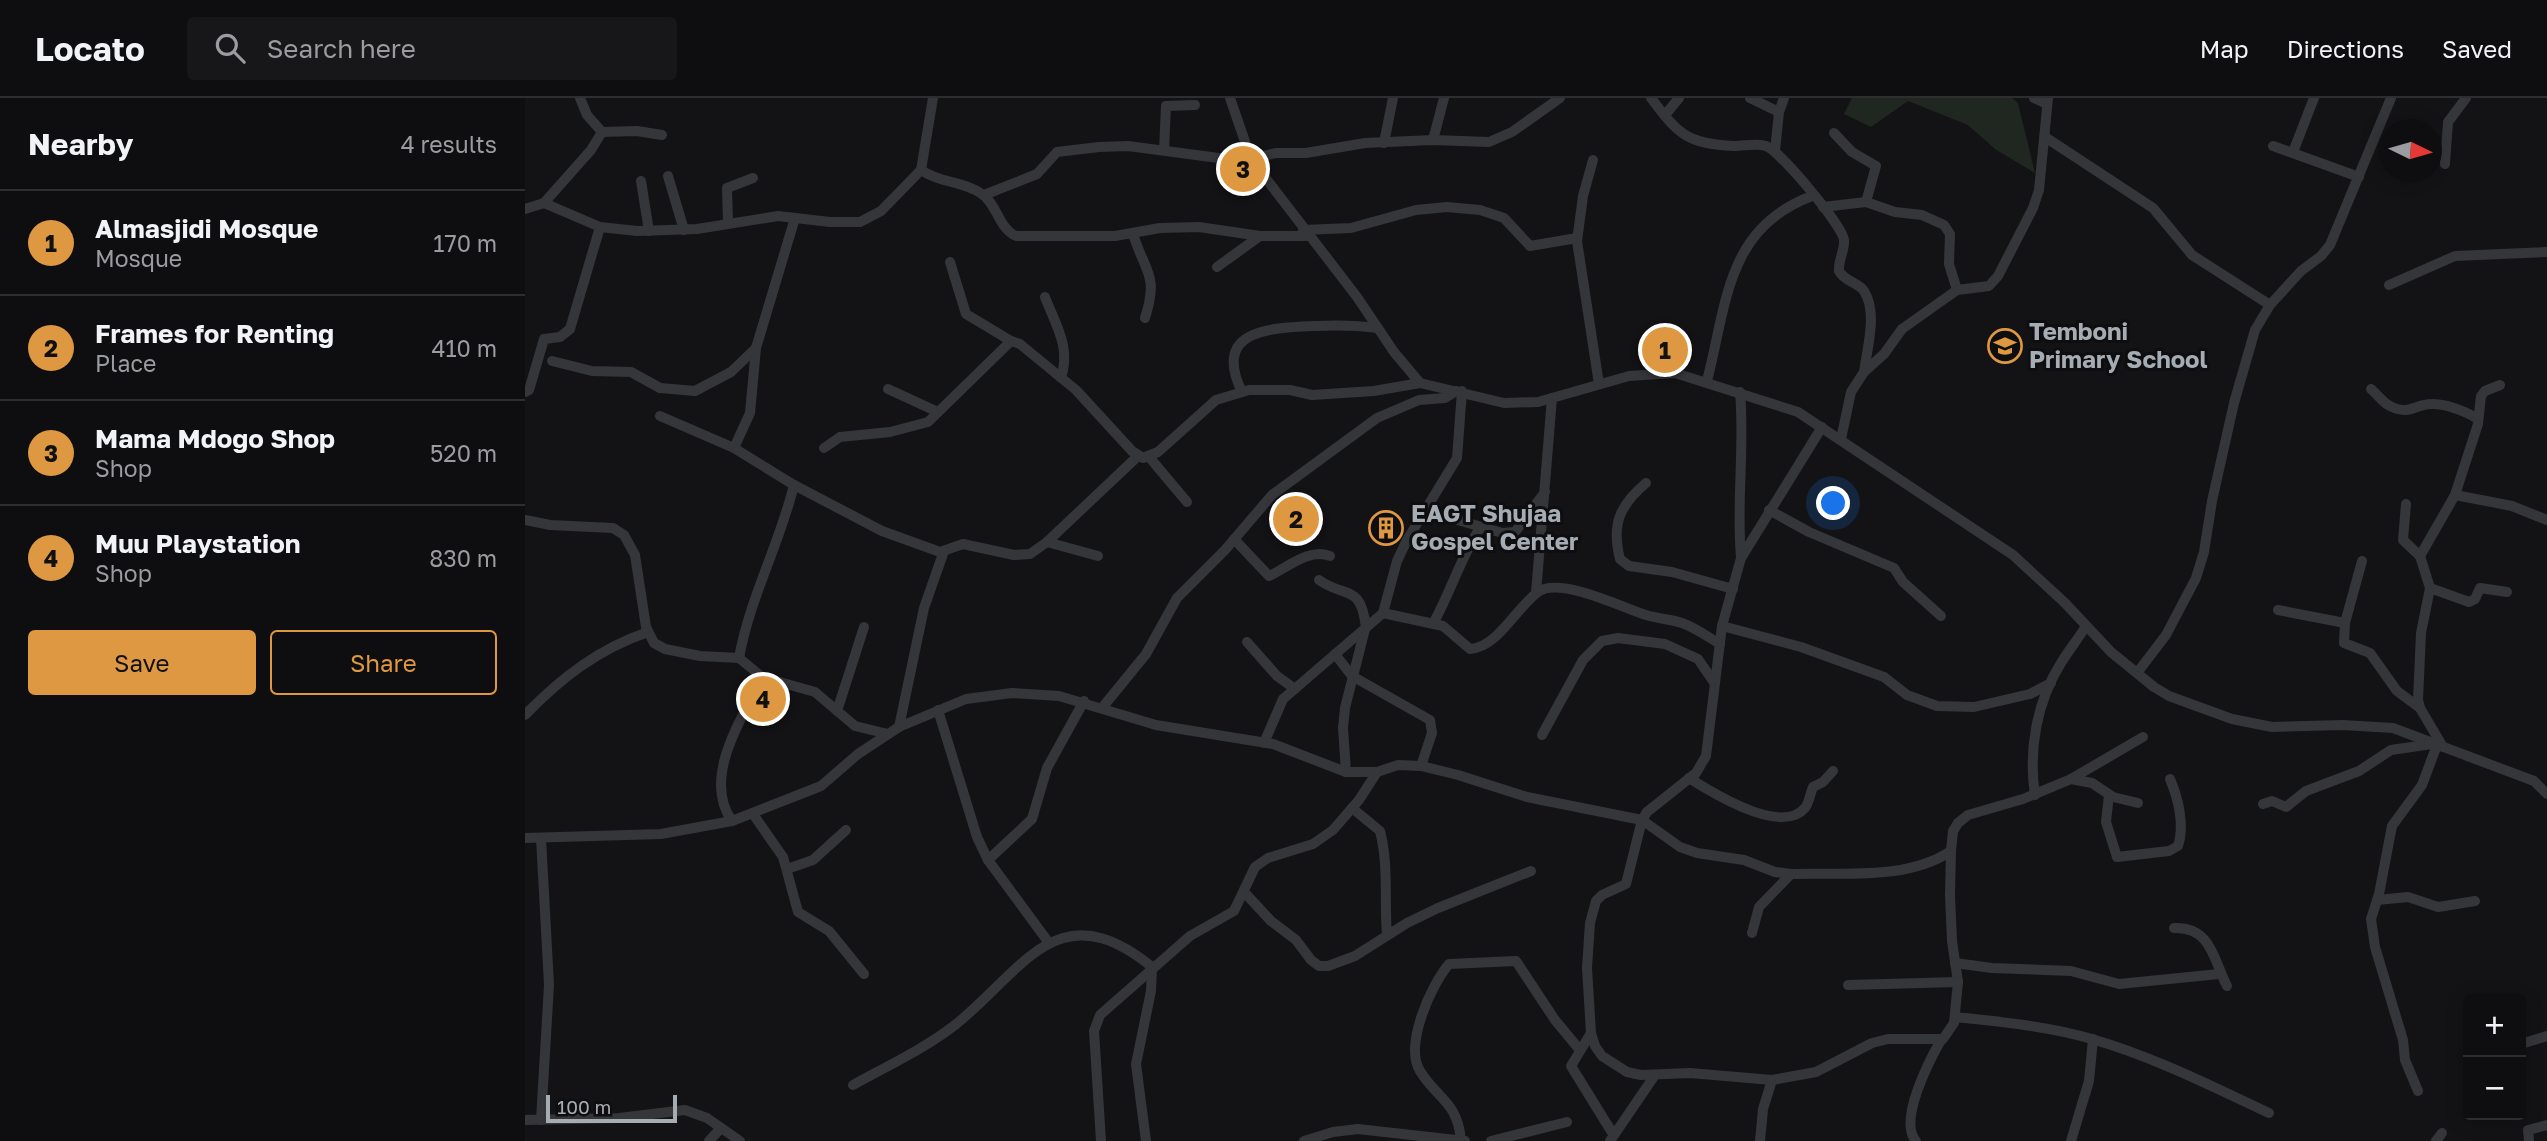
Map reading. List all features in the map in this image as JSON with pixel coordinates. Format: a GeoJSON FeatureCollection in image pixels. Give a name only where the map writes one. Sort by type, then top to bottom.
{"type":"FeatureCollection","features":[{"type":"Feature","properties":{"kind":"street"},"geometry":{"type":"LineString","coordinates":[[580,98],[587,115],[602,132]]}},
{"type":"Feature","properties":{"kind":"street"},"geometry":{"type":"LineString","coordinates":[[544,203],[600,227],[649,231],[684,230],[761,217],[830,222],[872,218],[921,170],[933,98]]}},
{"type":"Feature","properties":{"kind":"street"},"geometry":{"type":"LineString","coordinates":[[1230,98],[1251,159],[1420,383]]}},
{"type":"Feature","properties":{"kind":"street"},"geometry":{"type":"LineString","coordinates":[[1384,143],[1393,98]]}},
{"type":"Feature","properties":{"kind":"street"},"geometry":{"type":"LineString","coordinates":[[1433,140],[1444,98]]}},
{"type":"Feature","properties":{"kind":"street"},"geometry":{"type":"LineString","coordinates":[[984,195],[1037,174],[1053,155],[1063,150],[1119,145],[1226,159],[1251,159],[1276,153],[1306,153],[1384,143],[1433,140],[1489,142],[1512,132],[1560,98]]}},
{"type":"Feature","properties":{"kind":"street"},"geometry":{"type":"LineString","coordinates":[[1651,98],[1677,132],[1686,136],[1727,145],[1761,145],[1775,150],[1833,218],[1844,238],[1839,266],[1841,276],[1862,288],[1869,302],[1864,372]]}},
{"type":"Feature","properties":{"kind":"street"},"geometry":{"type":"LineString","coordinates":[[1665,115],[1679,98]]}},
{"type":"Feature","properties":{"kind":"street"},"geometry":{"type":"LineString","coordinates":[[1751,98],[1779,112]]}},
{"type":"Feature","properties":{"kind":"street"},"geometry":{"type":"LineString","coordinates":[[1775,150],[1779,112],[1784,98]]}},
{"type":"Feature","properties":{"kind":"street"},"geometry":{"type":"LineString","coordinates":[[1841,439],[1851,392],[1864,372],[1884,354],[1902,329],[1957,290],[1989,285],[1998,276],[2033,208],[2045,137],[2047,101],[2034,98]]}},
{"type":"Feature","properties":{"kind":"street"},"geometry":{"type":"LineString","coordinates":[[2293,152],[2314,98]]}},
{"type":"Feature","properties":{"kind":"street"},"geometry":{"type":"LineString","coordinates":[[2137,673],[2167,635],[2196,578],[2204,552],[2212,501],[2234,404],[2255,331],[2270,305],[2301,271],[2321,256],[2330,245],[2391,98]]}},
{"type":"Feature","properties":{"kind":"street"},"geometry":{"type":"LineString","coordinates":[[2445,164],[2448,122],[2466,98]]}},
{"type":"Feature","properties":{"kind":"street"},"geometry":{"type":"LineString","coordinates":[[1164,150],[1166,106],[1195,105]]}},
{"type":"Feature","properties":{"kind":"street"},"geometry":{"type":"LineString","coordinates":[[602,132],[638,131],[662,135]]}},
{"type":"Feature","properties":{"kind":"street"},"geometry":{"type":"LineString","coordinates":[[525,209],[544,203],[591,150],[602,132]]}},
{"type":"Feature","properties":{"kind":"street"},"geometry":{"type":"LineString","coordinates":[[1834,133],[1851,152],[1876,166],[1866,202]]}},
{"type":"Feature","properties":{"kind":"street"},"geometry":{"type":"LineString","coordinates":[[2045,137],[2153,208],[2192,255],[2270,305]]}},
{"type":"Feature","properties":{"kind":"street"},"geometry":{"type":"LineString","coordinates":[[2273,146],[2359,177]]}},
{"type":"Feature","properties":{"kind":"street"},"geometry":{"type":"LineString","coordinates":[[1593,160],[1583,196],[1577,238],[1599,384]]}},
{"type":"Feature","properties":{"kind":"street"},"geometry":{"type":"LineString","coordinates":[[921,170],[929,176],[984,195],[1006,229],[1016,236],[1037,239],[1133,234],[1160,228],[1199,227],[1260,236],[1305,233],[1351,228],[1416,210],[1447,207],[1480,210],[1504,218],[1530,246],[1577,238]]}},
{"type":"Feature","properties":{"kind":"street"},"geometry":{"type":"LineString","coordinates":[[669,176],[684,230]]}},
{"type":"Feature","properties":{"kind":"street"},"geometry":{"type":"LineString","coordinates":[[729,223],[727,188],[753,178]]}},
{"type":"Feature","properties":{"kind":"street"},"geometry":{"type":"LineString","coordinates":[[641,181],[649,231]]}},
{"type":"Feature","properties":{"kind":"street"},"geometry":{"type":"LineString","coordinates":[[1707,381],[1725,300],[1738,261],[1762,225],[1776,213],[1812,196]]}},
{"type":"Feature","properties":{"kind":"street"},"geometry":{"type":"LineString","coordinates":[[1823,207],[1866,202],[1895,212],[1921,215],[1944,225],[1950,234],[1949,264],[1957,290]]}},
{"type":"Feature","properties":{"kind":"street"},"geometry":{"type":"LineString","coordinates":[[734,449],[750,414],[756,348],[795,218]]}},
{"type":"Feature","properties":{"kind":"street"},"geometry":{"type":"LineString","coordinates":[[525,393],[530,390],[544,339],[560,337],[571,329],[600,227]]}},
{"type":"Feature","properties":{"kind":"street"},"geometry":{"type":"LineString","coordinates":[[1133,234],[1152,279],[1152,295],[1145,318]]}},
{"type":"Feature","properties":{"kind":"street"},"geometry":{"type":"LineString","coordinates":[[1217,267],[1260,236]]}},
{"type":"Feature","properties":{"kind":"street"},"geometry":{"type":"LineString","coordinates":[[2389,285],[2455,256],[2547,252]]}},
{"type":"Feature","properties":{"kind":"street"},"geometry":{"type":"LineString","coordinates":[[950,262],[965,314],[1020,345],[1061,378],[1187,502]]}},
{"type":"Feature","properties":{"kind":"street"},"geometry":{"type":"LineString","coordinates":[[1045,297],[1066,347],[1066,363],[1061,378]]}},
{"type":"Feature","properties":{"kind":"street"},"geometry":{"type":"LineString","coordinates":[[1243,392],[1233,364],[1234,358],[1246,338],[1256,332],[1288,326],[1378,328]]}},
{"type":"Feature","properties":{"kind":"street"},"geometry":{"type":"LineString","coordinates":[[824,448],[840,437],[890,432],[928,422],[1011,341]]}},
{"type":"Feature","properties":{"kind":"street"},"geometry":{"type":"LineString","coordinates":[[552,360],[592,371],[631,372],[652,385],[670,391],[702,390],[731,372],[756,348]]}},
{"type":"Feature","properties":{"kind":"street"},"geometry":{"type":"LineString","coordinates":[[731,372],[754,374]]}},
{"type":"Feature","properties":{"kind":"street"},"geometry":{"type":"LineString","coordinates":[[660,416],[734,449],[794,485],[812,492],[882,531],[922,548],[944,551],[963,544],[1023,555],[1047,542],[1144,457],[1216,400],[1243,392],[1290,390],[1312,395],[1374,391],[1420,383],[1504,403],[1538,402],[1629,376],[1675,373],[1798,412],[1841,439],[2013,555],[2137,673],[2169,696],[2213,713],[2254,724],[2285,727],[2374,725],[2393,728],[2535,781],[2547,794]]}},
{"type":"Feature","properties":{"kind":"street"},"geometry":{"type":"LineString","coordinates":[[2420,556],[2455,495],[2479,419],[2481,396],[2485,391],[2500,385]]}},
{"type":"Feature","properties":{"kind":"street"},"geometry":{"type":"LineString","coordinates":[[888,389],[938,412]]}},
{"type":"Feature","properties":{"kind":"street"},"geometry":{"type":"LineString","coordinates":[[2371,389],[2382,401],[2396,409],[2408,411],[2434,404],[2466,412],[2479,419]]}},
{"type":"Feature","properties":{"kind":"street"},"geometry":{"type":"LineString","coordinates":[[1264,743],[1283,699],[1383,613],[1397,561],[1457,457],[1459,391]]}},
{"type":"Feature","properties":{"kind":"street"},"geometry":{"type":"LineString","coordinates":[[1102,708],[1146,654],[1177,598],[1272,495],[1357,430],[1377,418],[1419,400],[1445,398],[1459,391]]}},
{"type":"Feature","properties":{"kind":"street"},"geometry":{"type":"LineString","coordinates":[[1740,392],[1743,422],[1739,477],[1741,558]]}},
{"type":"Feature","properties":{"kind":"street"},"geometry":{"type":"LineString","coordinates":[[1537,593],[1552,398]]}},
{"type":"Feature","properties":{"kind":"street"},"geometry":{"type":"LineString","coordinates":[[1822,427],[1741,558],[1722,626],[1713,681],[1706,756],[1689,778],[1654,804],[1642,820],[1626,884],[1602,895],[1596,901],[1590,923],[1587,968],[1591,1033],[1602,1056],[1627,1072],[1655,1075],[1690,1073],[1772,1080],[1816,1072],[1872,1043],[1888,1039],[1941,1040]]}},
{"type":"Feature","properties":{"kind":"street"},"geometry":{"type":"LineString","coordinates":[[1646,482],[1626,500],[1617,525],[1620,559],[1629,566],[1672,572],[1733,589]]}},
{"type":"Feature","properties":{"kind":"street"},"geometry":{"type":"LineString","coordinates":[[739,658],[748,617],[783,530],[794,485]]}},
{"type":"Feature","properties":{"kind":"street"},"geometry":{"type":"LineString","coordinates":[[1425,510],[1480,528],[1501,533],[1515,532],[1545,491]]}},
{"type":"Feature","properties":{"kind":"street"},"geometry":{"type":"LineString","coordinates":[[789,502],[812,492]]}},
{"type":"Feature","properties":{"kind":"street"},"geometry":{"type":"LineString","coordinates":[[2455,495],[2512,506],[2547,520]]}},
{"type":"Feature","properties":{"kind":"street"},"geometry":{"type":"LineString","coordinates":[[2406,504],[2403,540],[2420,556],[2430,588],[2419,659],[2420,708],[2437,745],[2422,785],[2392,826],[2371,919],[2375,947],[2403,1040],[2405,1060],[2418,1091]]}},
{"type":"Feature","properties":{"kind":"street"},"geometry":{"type":"LineString","coordinates":[[1769,510],[1808,532],[1894,568],[1903,582],[1941,615]]}},
{"type":"Feature","properties":{"kind":"street"},"geometry":{"type":"LineString","coordinates":[[525,520],[551,525],[613,528],[624,535],[635,555],[648,632],[654,643],[665,649],[700,656],[739,658],[762,677],[807,688],[826,699],[855,726],[888,734]]}},
{"type":"Feature","properties":{"kind":"street"},"geometry":{"type":"LineString","coordinates":[[1434,622],[1459,573],[1467,547],[1480,528]]}},
{"type":"Feature","properties":{"kind":"street"},"geometry":{"type":"LineString","coordinates":[[1234,539],[1269,576],[1294,561],[1324,553],[1330,556]]}},
{"type":"Feature","properties":{"kind":"street"},"geometry":{"type":"LineString","coordinates":[[1047,542],[1098,556]]}},
{"type":"Feature","properties":{"kind":"street"},"geometry":{"type":"LineString","coordinates":[[899,727],[925,608],[944,551]]}},
{"type":"Feature","properties":{"kind":"street"},"geometry":{"type":"LineString","coordinates":[[2362,561],[2345,623],[2344,643],[2370,653],[2397,691],[2420,708]]}},
{"type":"Feature","properties":{"kind":"street"},"geometry":{"type":"LineString","coordinates":[[1319,580],[1354,596],[1364,609],[1365,628],[1352,676],[1343,728],[1346,772]]}},
{"type":"Feature","properties":{"kind":"street"},"geometry":{"type":"LineString","coordinates":[[1383,613],[1434,622],[1443,626],[1470,649],[1479,648],[1491,640],[1537,593],[1552,588],[1605,598],[1647,616],[1681,623],[1720,644]]}},
{"type":"Feature","properties":{"kind":"street"},"geometry":{"type":"LineString","coordinates":[[2430,588],[2469,602],[2475,599],[2480,588],[2507,592]]}},
{"type":"Feature","properties":{"kind":"street"},"geometry":{"type":"LineString","coordinates":[[2278,610],[2345,623]]}},
{"type":"Feature","properties":{"kind":"street"},"geometry":{"type":"LineString","coordinates":[[1722,626],[1801,647],[1884,677],[1907,695],[1937,706],[1974,707],[2030,694],[2052,683]]}},
{"type":"Feature","properties":{"kind":"street"},"geometry":{"type":"LineString","coordinates":[[2035,795],[2031,755],[2038,720],[2060,664],[2086,626]]}},
{"type":"Feature","properties":{"kind":"street"},"geometry":{"type":"LineString","coordinates":[[837,710],[864,627]]}},
{"type":"Feature","properties":{"kind":"street"},"geometry":{"type":"LineString","coordinates":[[525,715],[554,685],[583,663],[627,639],[648,632]]}},
{"type":"Feature","properties":{"kind":"street"},"geometry":{"type":"LineString","coordinates":[[1542,735],[1583,660],[1602,641],[1618,638],[1665,644],[1698,659],[1713,681]]}},
{"type":"Feature","properties":{"kind":"street"},"geometry":{"type":"LineString","coordinates":[[1247,642],[1277,676],[1295,689]]}},
{"type":"Feature","properties":{"kind":"street"},"geometry":{"type":"LineString","coordinates":[[1335,654],[1352,676],[1430,720],[1431,733],[1421,766]]}},
{"type":"Feature","properties":{"kind":"street"},"geometry":{"type":"LineString","coordinates":[[733,821],[725,808],[721,774],[762,677]]}},
{"type":"Feature","properties":{"kind":"street"},"geometry":{"type":"LineString","coordinates":[[525,838],[661,834],[707,828],[733,821],[821,786],[899,727],[985,694],[1059,696],[1084,701],[1156,725],[1264,743],[1346,772],[1377,772],[1398,765],[1421,766],[1527,797],[1642,820],[1680,847],[1697,853],[1744,860],[1775,872],[1791,874],[1912,869],[1934,863],[1951,851]]}},
{"type":"Feature","properties":{"kind":"street"},"geometry":{"type":"LineString","coordinates":[[988,860],[1032,819],[1047,768],[1084,701]]}},
{"type":"Feature","properties":{"kind":"street"},"geometry":{"type":"LineString","coordinates":[[938,710],[967,808],[988,860],[1049,943]]}},
{"type":"Feature","properties":{"kind":"street"},"geometry":{"type":"LineString","coordinates":[[1916,1141],[1910,1129],[1916,1095],[1941,1040],[1948,1035],[1955,1017],[1958,982],[1950,915],[1953,831],[1968,815],[2035,795],[2071,779],[2143,737]]}},
{"type":"Feature","properties":{"kind":"street"},"geometry":{"type":"LineString","coordinates":[[2263,804],[2272,801],[2286,807],[2306,791],[2359,771],[2391,750],[2437,745]]}},
{"type":"Feature","properties":{"kind":"street"},"geometry":{"type":"LineString","coordinates":[[1689,778],[1734,806],[1785,816],[1796,814],[1805,808],[1813,788],[1833,771]]}},
{"type":"Feature","properties":{"kind":"street"},"geometry":{"type":"LineString","coordinates":[[1101,1141],[1095,1062],[1096,1021],[1104,1009],[1190,936],[1234,911],[1245,892],[1246,880],[1255,867],[1268,858],[1313,844],[1333,830],[1377,772]]}},
{"type":"Feature","properties":{"kind":"street"},"geometry":{"type":"LineString","coordinates":[[2071,779],[2092,783],[2109,795],[2138,803]]}},
{"type":"Feature","properties":{"kind":"street"},"geometry":{"type":"LineString","coordinates":[[2109,795],[2106,822],[2117,857],[2168,851],[2178,846],[2182,836],[2176,794],[2170,779]]}},
{"type":"Feature","properties":{"kind":"street"},"geometry":{"type":"LineString","coordinates":[[1352,808],[1380,831],[1388,882],[1385,911],[1387,935]]}},
{"type":"Feature","properties":{"kind":"street"},"geometry":{"type":"LineString","coordinates":[[753,814],[776,843],[787,869],[799,912],[829,931],[864,974]]}},
{"type":"Feature","properties":{"kind":"street"},"geometry":{"type":"LineString","coordinates":[[787,869],[813,860],[846,830]]}},
{"type":"Feature","properties":{"kind":"street"},"geometry":{"type":"LineString","coordinates":[[541,838],[549,973],[541,1120]]}},
{"type":"Feature","properties":{"kind":"street"},"geometry":{"type":"LineString","coordinates":[[1245,892],[1319,966],[1337,965],[1438,908],[1531,871]]}},
{"type":"Feature","properties":{"kind":"street"},"geometry":{"type":"LineString","coordinates":[[1752,933],[1759,907],[1791,874]]}},
{"type":"Feature","properties":{"kind":"street"},"geometry":{"type":"LineString","coordinates":[[2377,900],[2408,897],[2438,907],[2475,901]]}},
{"type":"Feature","properties":{"kind":"street"},"geometry":{"type":"LineString","coordinates":[[2175,928],[2190,929],[2208,941],[2219,974],[2227,986]]}},
{"type":"Feature","properties":{"kind":"street"},"geometry":{"type":"LineString","coordinates":[[853,1085],[945,1033],[1023,960],[1049,943],[1081,937],[1113,940],[1152,967]]}},
{"type":"Feature","properties":{"kind":"street"},"geometry":{"type":"LineString","coordinates":[[1304,1141],[1333,1132],[1358,1129],[1464,1141],[1455,1111],[1420,1070],[1416,1054],[1417,1036],[1427,1000],[1449,964],[1516,961],[1555,1020],[1579,1049]]}},
{"type":"Feature","properties":{"kind":"street"},"geometry":{"type":"LineString","coordinates":[[1955,963],[1992,968],[2071,971],[2119,985],[2219,974]]}},
{"type":"Feature","properties":{"kind":"street"},"geometry":{"type":"LineString","coordinates":[[1146,1141],[1136,1064],[1151,991],[1152,967]]}},
{"type":"Feature","properties":{"kind":"street"},"geometry":{"type":"LineString","coordinates":[[1848,985],[1958,982]]}},
{"type":"Feature","properties":{"kind":"street"},"geometry":{"type":"LineString","coordinates":[[1955,1017],[2042,1027],[2093,1039],[2188,1074],[2269,1113]]}},
{"type":"Feature","properties":{"kind":"street"},"geometry":{"type":"LineString","coordinates":[[1591,1033],[1571,1066],[1611,1137],[1655,1075]]}},
{"type":"Feature","properties":{"kind":"street"},"geometry":{"type":"LineString","coordinates":[[2526,1042],[2547,1036]]}},
{"type":"Feature","properties":{"kind":"street"},"geometry":{"type":"LineString","coordinates":[[2071,1141],[2089,1081],[2093,1039]]}},
{"type":"Feature","properties":{"kind":"street"},"geometry":{"type":"LineString","coordinates":[[1760,1141],[1763,1109],[1772,1080]]}},
{"type":"Feature","properties":{"kind":"street"},"geometry":{"type":"LineString","coordinates":[[525,1121],[619,1118],[685,1110],[740,1141]]}},
{"type":"Feature","properties":{"kind":"street"},"geometry":{"type":"LineString","coordinates":[[1491,1141],[1567,1122]]}},
{"type":"Feature","properties":{"kind":"street"},"geometry":{"type":"LineString","coordinates":[[2529,1141],[2528,1130],[2547,1125]]}},
{"type":"Feature","properties":{"kind":"street"},"geometry":{"type":"LineString","coordinates":[[709,1141],[721,1128]]}},
{"type":"Feature","properties":{"kind":"shaded area"},"geometry":{"type":"Polygon","coordinates":[[[1852,98],[2012,98],[2018,103],[2035,173],[1995,149],[1968,125],[1908,101],[1871,127],[1844,114],[1852,98]]]}},
{"type":"Feature","properties":{"kind":"place","name":"Mama Mdogo Shop"},"geometry":{"type":"Point","coordinates":[1243,169]}},
{"type":"Feature","properties":{"kind":"place","name":"Temboni Primary School"},"geometry":{"type":"Point","coordinates":[2005,346]}},
{"type":"Feature","properties":{"kind":"place","name":"Almasjidi Mosque"},"geometry":{"type":"Point","coordinates":[1665,350]}},
{"type":"Feature","properties":{"kind":"place","name":"Frames for Renting"},"geometry":{"type":"Point","coordinates":[1296,519]}},
{"type":"Feature","properties":{"kind":"place","name":"EAGT Shujaa Gospel Center"},"geometry":{"type":"Point","coordinates":[1386,528]}},
{"type":"Feature","properties":{"kind":"place","name":"Muu Playstation"},"geometry":{"type":"Point","coordinates":[763,699]}}]}
